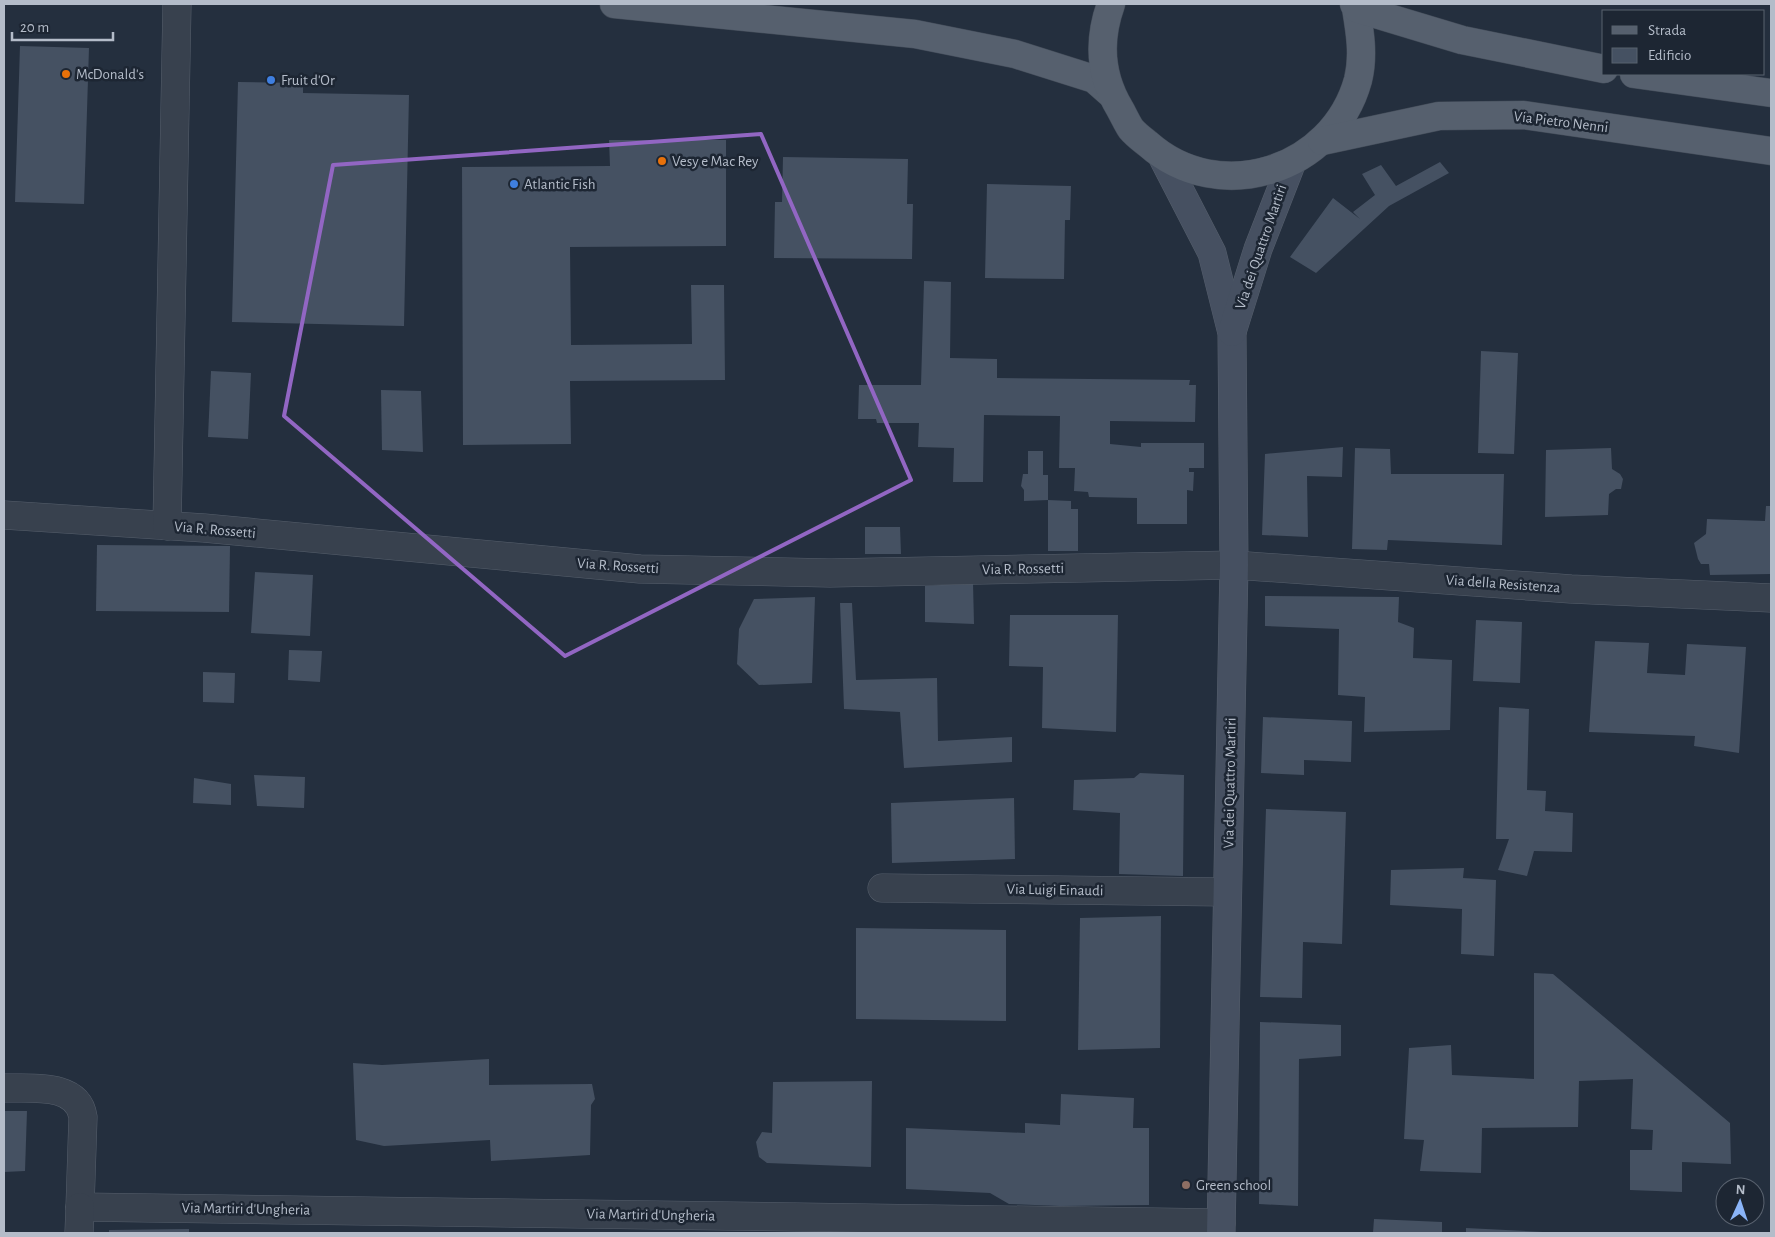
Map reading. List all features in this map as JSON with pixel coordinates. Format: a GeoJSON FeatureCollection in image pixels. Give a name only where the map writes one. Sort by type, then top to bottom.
{"type":"FeatureCollection","features":[{"type":"Feature","properties":{"kind":"main road"},"geometry":{"type":"LineString","coordinates":[[614,4],[915,34],[1015,54],[1094,78],[1111,94]]}},
{"type":"Feature","properties":{"kind":"main road"},"geometry":{"type":"LineString","coordinates":[[1111,4],[1105,22],[1102,59],[1111,94],[1132,130],[1162,156],[1193,170],[1226,177],[1260,174],[1292,162],[1322,141],[1344,112],[1358,79],[1362,44],[1355,6],[1462,40],[1602,69]]}},
{"type":"Feature","properties":{"kind":"main road"},"geometry":{"type":"LineString","coordinates":[[1641,75],[1771,93]]}},
{"type":"Feature","properties":{"kind":"main road","name":"Via Pietro Nenni"},"geometry":{"type":"LineString","coordinates":[[1322,141],[1439,116],[1524,115],[1771,151]]}},
{"type":"Feature","properties":{"kind":"street"},"geometry":{"type":"LineString","coordinates":[[167,526],[177,4]]}},
{"type":"Feature","properties":{"kind":"street","name":"Via dei Quattro Martiri"},"geometry":{"type":"LineString","coordinates":[[1162,156],[1212,253],[1232,333],[1234,565],[1221,1228]]}},
{"type":"Feature","properties":{"kind":"street","name":"Via dei Quattro Martiri"},"geometry":{"type":"LineString","coordinates":[[1232,333],[1258,249],[1292,162]]}},
{"type":"Feature","properties":{"kind":"street","name":"Via R. Rossetti"},"geometry":{"type":"LineString","coordinates":[[4,515],[167,526],[640,568],[830,573],[1234,565]]}},
{"type":"Feature","properties":{"kind":"street","name":"Via della Resistenza"},"geometry":{"type":"LineString","coordinates":[[1234,565],[1571,589],[1771,598]]}},
{"type":"Feature","properties":{"kind":"street","name":"Via Luigi Einaudi"},"geometry":{"type":"LineString","coordinates":[[882,888],[1227,892]]}},
{"type":"Feature","properties":{"kind":"street","name":"Via Martiri d'Ungheria"},"geometry":{"type":"LineString","coordinates":[[4,1088],[49,1090],[63,1093],[75,1099],[79,1105],[83,1117],[80,1220],[1221,1228]]}},
{"type":"Feature","properties":{"kind":"highlighted area"},"geometry":{"type":"Polygon","coordinates":[[[761,134],[911,480],[565,656],[284,416],[333,165],[761,134]]]}},
{"type":"Feature","properties":{"kind":"building"},"geometry":{"type":"Polygon","coordinates":[[[20,46],[89,48],[84,204],[15,202],[20,46]]]}},
{"type":"Feature","properties":{"kind":"building"},"geometry":{"type":"Polygon","coordinates":[[[238,82],[303,83],[303,93],[409,95],[404,326],[232,322],[238,82]]]}},
{"type":"Feature","properties":{"kind":"building"},"geometry":{"type":"Polygon","coordinates":[[[609,140],[726,140],[726,246],[570,247],[571,345],[692,344],[691,285],[724,285],[725,380],[570,381],[571,444],[463,445],[462,167],[610,166],[609,140]]]}},
{"type":"Feature","properties":{"kind":"building"},"geometry":{"type":"Polygon","coordinates":[[[783,157],[908,159],[907,204],[913,204],[912,259],[774,258],[775,202],[782,202],[783,157]]]}},
{"type":"Feature","properties":{"kind":"building"},"geometry":{"type":"Polygon","coordinates":[[[1440,162],[1449,173],[1389,206],[1316,273],[1290,257],[1333,198],[1360,219],[1353,212],[1375,195],[1362,174],[1381,165],[1396,186],[1440,162]]]}},
{"type":"Feature","properties":{"kind":"building"},"geometry":{"type":"Polygon","coordinates":[[[987,184],[1071,186],[1070,220],[1065,220],[1064,279],[985,278],[987,184]]]}},
{"type":"Feature","properties":{"kind":"building"},"geometry":{"type":"Polygon","coordinates":[[[924,281],[951,282],[950,358],[997,359],[997,378],[1190,380],[1189,385],[1196,385],[1195,422],[1110,421],[1110,444],[1141,447],[1141,443],[1204,443],[1204,468],[1189,468],[1189,472],[1194,472],[1193,491],[1187,490],[1187,524],[1137,524],[1137,498],[1089,497],[1088,492],[1074,491],[1075,468],[1059,468],[1060,416],[984,415],[983,482],[953,482],[954,448],[918,447],[919,423],[877,423],[876,419],[858,419],[859,385],[921,385],[924,281]]]}},
{"type":"Feature","properties":{"kind":"building"},"geometry":{"type":"Polygon","coordinates":[[[1481,351],[1518,353],[1514,454],[1478,453],[1481,351]]]}},
{"type":"Feature","properties":{"kind":"building"},"geometry":{"type":"Polygon","coordinates":[[[211,371],[251,373],[248,439],[208,437],[211,371]]]}},
{"type":"Feature","properties":{"kind":"building"},"geometry":{"type":"Polygon","coordinates":[[[381,390],[421,391],[423,452],[382,450],[381,390]]]}},
{"type":"Feature","properties":{"kind":"building"},"geometry":{"type":"Polygon","coordinates":[[[1343,447],[1342,477],[1307,476],[1308,537],[1262,535],[1265,454],[1343,447]]]}},
{"type":"Feature","properties":{"kind":"building"},"geometry":{"type":"Polygon","coordinates":[[[1355,448],[1390,449],[1391,474],[1504,474],[1502,545],[1388,540],[1387,550],[1352,549],[1355,448]]]}},
{"type":"Feature","properties":{"kind":"building"},"geometry":{"type":"Polygon","coordinates":[[[1611,448],[1612,469],[1620,474],[1623,479],[1621,489],[1616,489],[1609,494],[1608,515],[1545,517],[1546,450],[1611,448]]]}},
{"type":"Feature","properties":{"kind":"building"},"geometry":{"type":"Polygon","coordinates":[[[1028,451],[1043,451],[1043,475],[1048,475],[1048,500],[1024,501],[1024,490],[1021,486],[1023,474],[1028,474],[1028,451]]]}},
{"type":"Feature","properties":{"kind":"building"},"geometry":{"type":"Polygon","coordinates":[[[1048,500],[1071,501],[1071,509],[1078,509],[1078,551],[1048,551],[1048,500]]]}},
{"type":"Feature","properties":{"kind":"building"},"geometry":{"type":"Polygon","coordinates":[[[1766,506],[1771,506],[1771,574],[1710,575],[1709,564],[1701,564],[1694,543],[1706,534],[1707,519],[1765,521],[1766,506]]]}},
{"type":"Feature","properties":{"kind":"building"},"geometry":{"type":"Polygon","coordinates":[[[865,527],[900,527],[901,554],[865,554],[865,527]]]}},
{"type":"Feature","properties":{"kind":"building"},"geometry":{"type":"Polygon","coordinates":[[[97,545],[230,546],[229,612],[96,611],[97,545]]]}},
{"type":"Feature","properties":{"kind":"building"},"geometry":{"type":"Polygon","coordinates":[[[255,572],[313,575],[310,636],[251,633],[255,572]]]}},
{"type":"Feature","properties":{"kind":"building"},"geometry":{"type":"Polygon","coordinates":[[[973,583],[974,624],[925,622],[925,586],[973,583]]]}},
{"type":"Feature","properties":{"kind":"building"},"geometry":{"type":"Polygon","coordinates":[[[1265,596],[1399,597],[1398,622],[1414,628],[1413,658],[1452,660],[1450,730],[1364,732],[1365,697],[1338,695],[1339,629],[1265,626],[1265,596]]]}},
{"type":"Feature","properties":{"kind":"building"},"geometry":{"type":"Polygon","coordinates":[[[815,597],[812,683],[759,685],[737,664],[739,629],[754,599],[815,597]]]}},
{"type":"Feature","properties":{"kind":"building"},"geometry":{"type":"Polygon","coordinates":[[[840,603],[852,603],[856,680],[937,678],[938,741],[1012,737],[1012,762],[904,768],[900,712],[844,709],[840,603]]]}},
{"type":"Feature","properties":{"kind":"building"},"geometry":{"type":"Polygon","coordinates":[[[1010,615],[1118,615],[1116,732],[1042,728],[1043,667],[1009,666],[1010,615]]]}},
{"type":"Feature","properties":{"kind":"building"},"geometry":{"type":"Polygon","coordinates":[[[1476,620],[1522,622],[1520,683],[1473,681],[1476,620]]]}},
{"type":"Feature","properties":{"kind":"building"},"geometry":{"type":"Polygon","coordinates":[[[1595,641],[1649,643],[1647,673],[1685,675],[1687,644],[1746,647],[1739,753],[1694,746],[1695,736],[1589,732],[1595,641]]]}},
{"type":"Feature","properties":{"kind":"building"},"geometry":{"type":"Polygon","coordinates":[[[289,650],[322,651],[320,682],[288,680],[289,650]]]}},
{"type":"Feature","properties":{"kind":"building"},"geometry":{"type":"Polygon","coordinates":[[[203,672],[235,673],[234,703],[203,702],[203,672]]]}},
{"type":"Feature","properties":{"kind":"building"},"geometry":{"type":"Polygon","coordinates":[[[1499,707],[1529,709],[1527,790],[1546,791],[1545,811],[1573,813],[1572,852],[1534,851],[1527,876],[1498,870],[1509,839],[1496,839],[1499,707]]]}},
{"type":"Feature","properties":{"kind":"building"},"geometry":{"type":"Polygon","coordinates":[[[1263,717],[1352,721],[1351,762],[1304,760],[1304,775],[1261,773],[1263,717]]]}},
{"type":"Feature","properties":{"kind":"building"},"geometry":{"type":"Polygon","coordinates":[[[1140,773],[1184,775],[1183,876],[1119,874],[1120,813],[1073,810],[1074,780],[1134,778],[1140,773]]]}},
{"type":"Feature","properties":{"kind":"building"},"geometry":{"type":"Polygon","coordinates":[[[254,775],[305,777],[304,808],[257,806],[254,775]]]}},
{"type":"Feature","properties":{"kind":"building"},"geometry":{"type":"Polygon","coordinates":[[[194,778],[231,784],[231,805],[193,803],[194,778]]]}},
{"type":"Feature","properties":{"kind":"building"},"geometry":{"type":"Polygon","coordinates":[[[1014,798],[1015,859],[892,863],[891,803],[1014,798]]]}},
{"type":"Feature","properties":{"kind":"building"},"geometry":{"type":"Polygon","coordinates":[[[1266,809],[1346,812],[1342,944],[1303,942],[1302,998],[1260,997],[1266,809]]]}},
{"type":"Feature","properties":{"kind":"building"},"geometry":{"type":"Polygon","coordinates":[[[1464,868],[1463,878],[1496,880],[1494,956],[1461,954],[1462,909],[1390,905],[1391,870],[1464,868]]]}},
{"type":"Feature","properties":{"kind":"building"},"geometry":{"type":"Polygon","coordinates":[[[1161,916],[1160,1048],[1078,1050],[1080,918],[1161,916]]]}},
{"type":"Feature","properties":{"kind":"building"},"geometry":{"type":"Polygon","coordinates":[[[856,928],[1006,930],[1006,1021],[856,1019],[856,928]]]}},
{"type":"Feature","properties":{"kind":"building"},"geometry":{"type":"Polygon","coordinates":[[[1534,973],[1553,974],[1730,1123],[1731,1164],[1682,1162],[1682,1192],[1630,1190],[1630,1150],[1652,1150],[1653,1130],[1631,1129],[1633,1079],[1579,1081],[1578,1127],[1482,1128],[1481,1173],[1420,1171],[1424,1140],[1404,1139],[1409,1048],[1451,1045],[1452,1075],[1534,1079],[1534,973]]]}},
{"type":"Feature","properties":{"kind":"building"},"geometry":{"type":"Polygon","coordinates":[[[1260,1022],[1341,1025],[1341,1056],[1299,1059],[1298,1206],[1259,1204],[1260,1022]]]}},
{"type":"Feature","properties":{"kind":"building"},"geometry":{"type":"Polygon","coordinates":[[[489,1059],[489,1085],[592,1084],[595,1099],[591,1105],[590,1155],[491,1161],[490,1140],[384,1146],[356,1140],[353,1063],[382,1065],[489,1059]]]}},
{"type":"Feature","properties":{"kind":"building"},"geometry":{"type":"Polygon","coordinates":[[[872,1081],[871,1167],[767,1163],[759,1157],[756,1142],[762,1132],[772,1133],[773,1082],[872,1081]]]}},
{"type":"Feature","properties":{"kind":"building"},"geometry":{"type":"Polygon","coordinates":[[[1061,1094],[1134,1098],[1133,1128],[1149,1128],[1149,1205],[1060,1206],[1009,1204],[990,1193],[906,1189],[906,1128],[1025,1133],[1025,1123],[1060,1125],[1061,1094]]]}},
{"type":"Feature","properties":{"kind":"building"},"geometry":{"type":"Polygon","coordinates":[[[4,1111],[27,1111],[25,1171],[4,1172],[4,1111]]]}},
{"type":"Feature","properties":{"kind":"building"},"geometry":{"type":"Polygon","coordinates":[[[1374,1219],[1442,1222],[1442,1233],[1373,1233],[1374,1219]]]}},
{"type":"Feature","properties":{"kind":"building"},"geometry":{"type":"Polygon","coordinates":[[[1466,1228],[1543,1232],[1543,1233],[1466,1233],[1466,1228]]]}},
{"type":"Feature","properties":{"kind":"building"},"geometry":{"type":"Polygon","coordinates":[[[189,1229],[189,1233],[109,1233],[109,1230],[189,1229]]]}},
{"type":"Feature","properties":{"kind":"place","name":"McDonald's"},"geometry":{"type":"Point","coordinates":[66,74]}},
{"type":"Feature","properties":{"kind":"place","name":"Fruit d'Or"},"geometry":{"type":"Point","coordinates":[271,80]}},
{"type":"Feature","properties":{"kind":"place","name":"Vesy e Mac Rey"},"geometry":{"type":"Point","coordinates":[662,161]}},
{"type":"Feature","properties":{"kind":"place","name":"Atlantic Fish"},"geometry":{"type":"Point","coordinates":[514,184]}},
{"type":"Feature","properties":{"kind":"place","name":"Green school"},"geometry":{"type":"Point","coordinates":[1186,1185]}}]}
